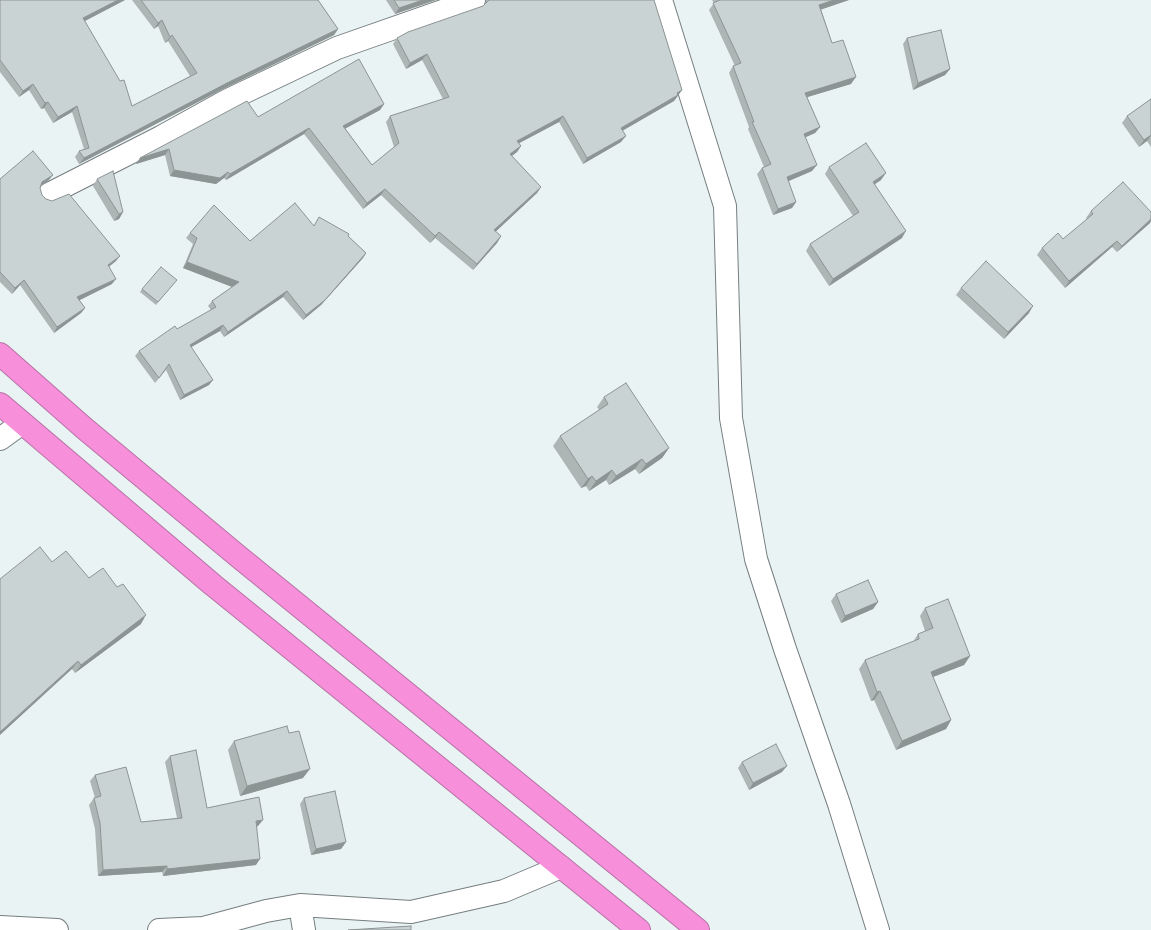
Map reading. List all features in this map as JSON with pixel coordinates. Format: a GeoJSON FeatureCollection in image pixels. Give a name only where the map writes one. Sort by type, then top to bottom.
{"type":"FeatureCollection","features":[{"type":"Feature","properties":{"kind":"highway"},"geometry":{"type":"LineString","coordinates":[[0,354],[84,428],[239,557],[698,930]]}},
{"type":"Feature","properties":{"kind":"highway"},"geometry":{"type":"LineString","coordinates":[[0,404],[213,585],[639,930]]}},
{"type":"Feature","properties":{"kind":"street"},"geometry":{"type":"LineString","coordinates":[[49,194],[161,137],[228,100],[325,54],[474,0]]}},
{"type":"Feature","properties":{"kind":"street"},"geometry":{"type":"LineString","coordinates":[[661,0],[725,206],[731,418],[756,559],[787,656],[839,804],[878,930]]}},
{"type":"Feature","properties":{"kind":"street"},"geometry":{"type":"LineString","coordinates":[[0,438],[22,423]]}},
{"type":"Feature","properties":{"kind":"street"},"geometry":{"type":"LineString","coordinates":[[159,930],[203,928],[266,911],[300,904],[411,912],[504,891],[561,867]]}},
{"type":"Feature","properties":{"kind":"street"},"geometry":{"type":"LineString","coordinates":[[300,904],[304,930]]}},
{"type":"Feature","properties":{"kind":"street"},"geometry":{"type":"LineString","coordinates":[[0,927],[57,930]]}},
{"type":"Feature","properties":{"kind":"building"},"geometry":{"type":"Polygon","coordinates":[[[0,0],[118,0],[83,18],[120,81],[124,80],[132,106],[197,73],[172,35],[170,37],[162,20],[158,23],[141,0],[318,0],[338,29],[227,83],[84,158],[79,151],[89,148],[77,106],[58,117],[48,102],[45,103],[33,84],[23,91],[0,60],[0,0]]]}},
{"type":"Feature","properties":{"kind":"building"},"geometry":{"type":"Polygon","coordinates":[[[394,0],[423,0],[399,8],[394,0]]]}},
{"type":"Feature","properties":{"kind":"building"},"geometry":{"type":"Polygon","coordinates":[[[489,0],[654,0],[682,90],[677,93],[678,95],[621,128],[626,136],[587,158],[563,116],[517,141],[521,146],[510,154],[541,187],[494,230],[501,236],[477,264],[439,232],[435,236],[385,189],[367,203],[309,128],[230,174],[228,172],[220,178],[174,170],[169,149],[140,158],[247,101],[258,117],[359,59],[384,104],[343,126],[372,165],[399,143],[390,116],[449,97],[427,54],[410,63],[397,38],[408,32],[483,6],[489,0]]]}},
{"type":"Feature","properties":{"kind":"building"},"geometry":{"type":"Polygon","coordinates":[[[720,0],[834,0],[819,5],[832,43],[843,40],[856,77],[805,93],[820,127],[804,134],[817,165],[787,177],[796,202],[778,209],[762,168],[771,164],[752,122],[754,122],[733,66],[741,63],[713,3],[720,0]]]}},
{"type":"Feature","properties":{"kind":"building"},"geometry":{"type":"Polygon","coordinates":[[[941,30],[950,69],[918,83],[907,38],[941,30]]]}},
{"type":"Feature","properties":{"kind":"building"},"geometry":{"type":"Polygon","coordinates":[[[1151,99],[1151,135],[1144,140],[1127,116],[1151,99]]]}},
{"type":"Feature","properties":{"kind":"building"},"geometry":{"type":"Polygon","coordinates":[[[866,143],[886,173],[873,182],[906,231],[833,279],[810,244],[859,212],[829,167],[866,143]]]}},
{"type":"Feature","properties":{"kind":"building"},"geometry":{"type":"Polygon","coordinates":[[[33,151],[53,175],[42,182],[40,188],[42,195],[46,199],[52,201],[69,194],[120,256],[108,265],[116,279],[77,297],[85,308],[57,327],[24,280],[15,288],[0,272],[0,179],[33,151]]]}},
{"type":"Feature","properties":{"kind":"building"},"geometry":{"type":"Polygon","coordinates":[[[113,171],[123,212],[119,214],[97,179],[113,171]]]}},
{"type":"Feature","properties":{"kind":"building"},"geometry":{"type":"Polygon","coordinates":[[[1123,182],[1151,212],[1151,219],[1122,246],[1117,241],[1069,281],[1042,248],[1058,233],[1063,239],[1093,214],[1091,211],[1123,182]]]}},
{"type":"Feature","properties":{"kind":"building"},"geometry":{"type":"Polygon","coordinates":[[[295,203],[314,226],[319,217],[349,234],[348,236],[366,253],[325,300],[306,315],[287,291],[228,332],[223,325],[190,345],[213,380],[184,395],[169,364],[159,378],[139,351],[175,326],[177,329],[216,307],[212,301],[239,282],[187,262],[197,238],[190,233],[214,205],[250,241],[295,203]]]}},
{"type":"Feature","properties":{"kind":"building"},"geometry":{"type":"Polygon","coordinates":[[[986,261],[1033,306],[1008,332],[961,288],[986,261]]]}},
{"type":"Feature","properties":{"kind":"building"},"geometry":{"type":"Polygon","coordinates":[[[161,267],[177,280],[158,302],[142,289],[161,267]]]}},
{"type":"Feature","properties":{"kind":"building"},"geometry":{"type":"Polygon","coordinates":[[[626,383],[669,448],[646,464],[642,459],[616,476],[612,470],[596,481],[592,476],[588,479],[560,436],[608,404],[604,397],[626,383]]]}},
{"type":"Feature","properties":{"kind":"building"},"geometry":{"type":"Polygon","coordinates":[[[40,547],[52,562],[66,551],[89,578],[103,568],[117,587],[123,584],[146,615],[81,665],[78,661],[0,732],[0,579],[40,547]]]}},
{"type":"Feature","properties":{"kind":"building"},"geometry":{"type":"Polygon","coordinates":[[[868,580],[878,602],[845,616],[836,594],[868,580]]]}},
{"type":"Feature","properties":{"kind":"building"},"geometry":{"type":"Polygon","coordinates":[[[948,599],[970,656],[931,672],[951,720],[902,741],[880,691],[877,692],[865,660],[919,639],[918,634],[933,628],[925,608],[948,599]]]}},
{"type":"Feature","properties":{"kind":"building"},"geometry":{"type":"Polygon","coordinates":[[[287,726],[289,733],[299,731],[310,769],[247,786],[234,741],[287,726]]]}},
{"type":"Feature","properties":{"kind":"building"},"geometry":{"type":"Polygon","coordinates":[[[776,744],[787,766],[753,783],[742,762],[776,744]]]}},
{"type":"Feature","properties":{"kind":"building"},"geometry":{"type":"Polygon","coordinates":[[[196,750],[207,808],[259,797],[263,820],[256,821],[260,859],[167,869],[167,866],[103,870],[100,823],[94,798],[101,796],[95,775],[126,767],[141,822],[182,818],[170,756],[196,750]]]}},
{"type":"Feature","properties":{"kind":"building"},"geometry":{"type":"Polygon","coordinates":[[[335,791],[346,842],[316,849],[304,798],[335,791]]]}},
{"type":"Feature","properties":{"kind":"building"},"geometry":{"type":"Polygon","coordinates":[[[411,926],[411,930],[348,930],[411,926]]]}}]}
